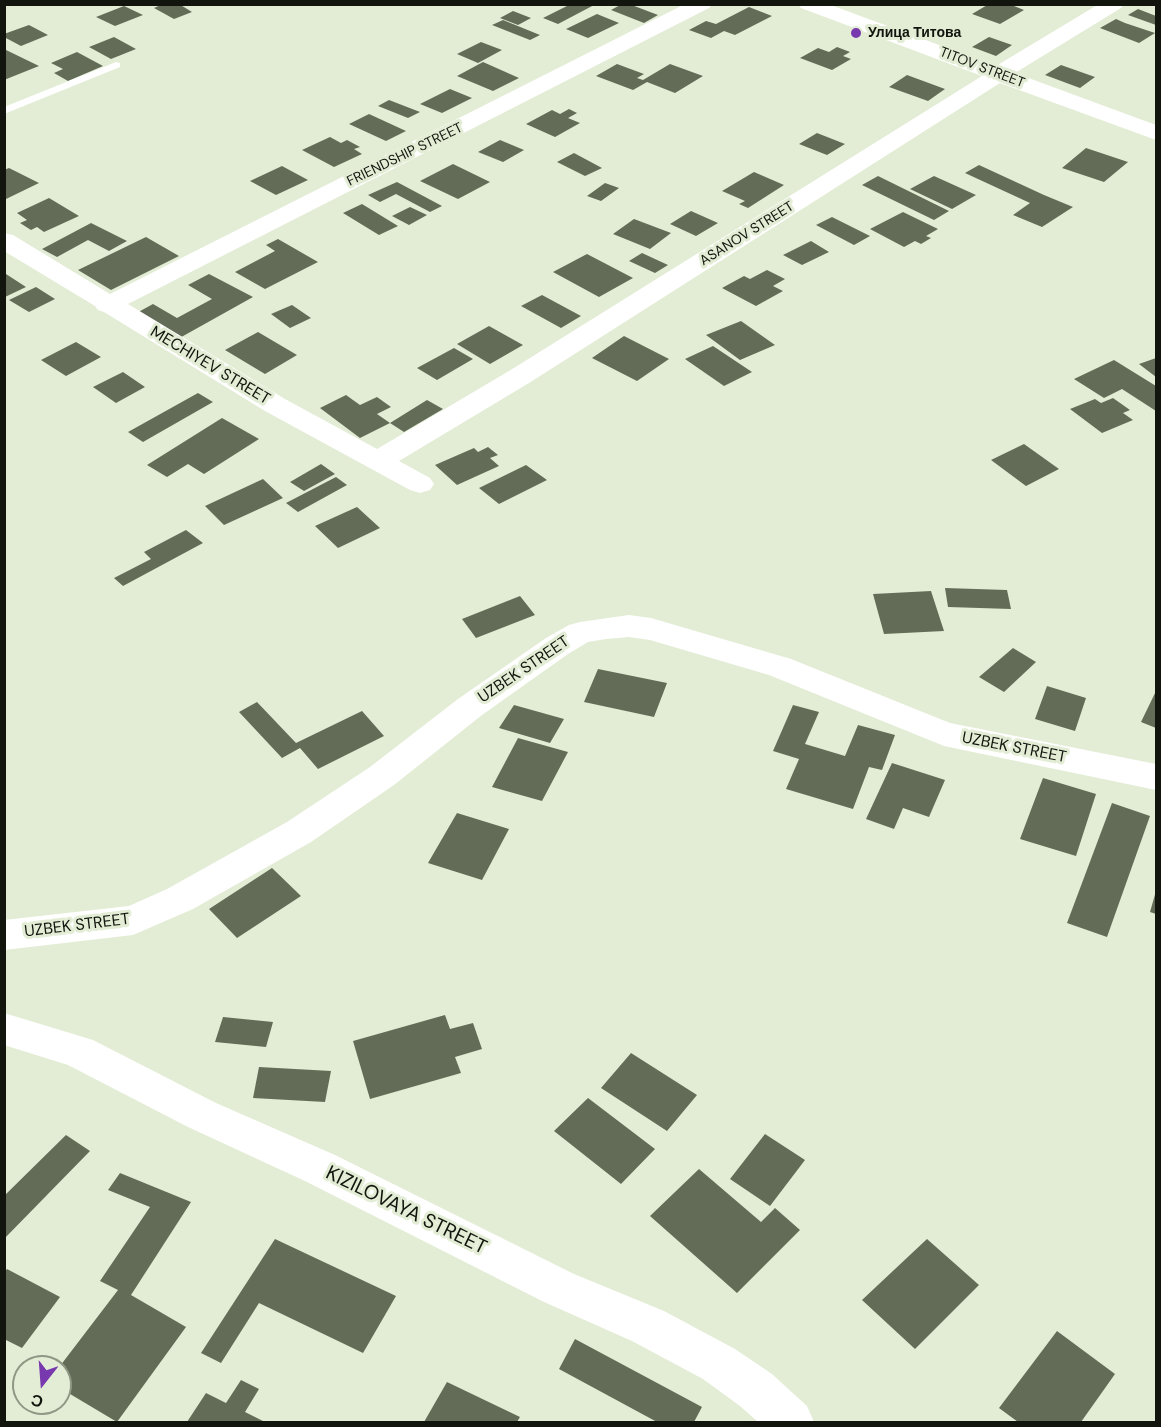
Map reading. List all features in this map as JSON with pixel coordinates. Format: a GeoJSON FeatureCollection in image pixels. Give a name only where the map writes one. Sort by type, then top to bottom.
{"type":"FeatureCollection","features":[{"type":"Feature","properties":{"kind":"street","name":"FRIENDSHIP STREET"},"geometry":{"type":"LineString","coordinates":[[106,304],[702,4]]}},
{"type":"Feature","properties":{"kind":"street","name":"TITOV STREET"},"geometry":{"type":"LineString","coordinates":[[808,4],[1156,133]]}},
{"type":"Feature","properties":{"kind":"street","name":"ASANOV STREET"},"geometry":{"type":"LineString","coordinates":[[378,461],[519,377],[831,182],[998,74],[1114,4]]}},
{"type":"Feature","properties":{"kind":"street","name":"MECHIYEV STREET"},"geometry":{"type":"LineString","coordinates":[[4,240],[275,405],[420,484]]}},
{"type":"Feature","properties":{"kind":"street","name":"UZBEK STREET"},"geometry":{"type":"LineString","coordinates":[[4,935],[134,920],[180,899],[299,832],[382,776],[470,707],[557,646],[580,633],[606,628],[629,626],[651,629],[780,667],[944,734],[1156,777]]}},
{"type":"Feature","properties":{"kind":"street","name":"KIZILOVAYA STREET"},"geometry":{"type":"LineString","coordinates":[[4,1029],[79,1052],[202,1115],[320,1168],[559,1287],[648,1326],[718,1364],[756,1390],[791,1422]]}},
{"type":"Feature","properties":{"kind":"lane"},"geometry":{"type":"LineString","coordinates":[[4,111],[116,65]]}},
{"type":"Feature","properties":{"kind":"building"},"geometry":{"type":"Polygon","coordinates":[[[163,4],[179,4],[192,12],[174,19],[154,8],[163,4]]]}},
{"type":"Feature","properties":{"kind":"building"},"geometry":{"type":"Polygon","coordinates":[[[571,4],[596,4],[558,24],[543,18],[571,4]]]}},
{"type":"Feature","properties":{"kind":"building"},"geometry":{"type":"Polygon","coordinates":[[[622,4],[629,4],[658,15],[644,23],[611,10],[622,4]]]}},
{"type":"Feature","properties":{"kind":"building"},"geometry":{"type":"Polygon","coordinates":[[[989,4],[1009,4],[1024,10],[1000,24],[972,14],[989,4]]]}},
{"type":"Feature","properties":{"kind":"building"},"geometry":{"type":"Polygon","coordinates":[[[124,6],[143,15],[115,26],[96,17],[124,6]]]}},
{"type":"Feature","properties":{"kind":"building"},"geometry":{"type":"Polygon","coordinates":[[[749,7],[772,16],[735,35],[724,31],[711,38],[689,30],[706,21],[716,24],[749,7]]]}},
{"type":"Feature","properties":{"kind":"building"},"geometry":{"type":"Polygon","coordinates":[[[1138,9],[1156,16],[1156,25],[1128,15],[1138,9]]]}},
{"type":"Feature","properties":{"kind":"building"},"geometry":{"type":"Polygon","coordinates":[[[513,11],[531,18],[518,25],[500,18],[513,11]]]}},
{"type":"Feature","properties":{"kind":"building"},"geometry":{"type":"Polygon","coordinates":[[[597,14],[619,23],[588,38],[566,29],[597,14]]]}},
{"type":"Feature","properties":{"kind":"building"},"geometry":{"type":"Polygon","coordinates":[[[1116,19],[1155,33],[1139,43],[1100,28],[1116,19]]]}},
{"type":"Feature","properties":{"kind":"building"},"geometry":{"type":"Polygon","coordinates":[[[503,20],[540,35],[530,40],[492,25],[503,20]]]}},
{"type":"Feature","properties":{"kind":"building"},"geometry":{"type":"Polygon","coordinates":[[[29,25],[48,35],[21,46],[4,37],[4,34],[29,25]]]}},
{"type":"Feature","properties":{"kind":"building"},"geometry":{"type":"Polygon","coordinates":[[[114,37],[136,49],[111,59],[89,47],[114,37]]]}},
{"type":"Feature","properties":{"kind":"building"},"geometry":{"type":"Polygon","coordinates":[[[989,37],[1012,45],[996,56],[972,47],[989,37]]]}},
{"type":"Feature","properties":{"kind":"building"},"geometry":{"type":"Polygon","coordinates":[[[481,42],[502,50],[478,63],[457,54],[481,42]]]}},
{"type":"Feature","properties":{"kind":"building"},"geometry":{"type":"Polygon","coordinates":[[[837,47],[850,52],[843,56],[851,59],[832,70],[800,58],[818,48],[829,52],[837,47]]]}},
{"type":"Feature","properties":{"kind":"building"},"geometry":{"type":"Polygon","coordinates":[[[4,49],[39,66],[4,80],[4,49]]]}},
{"type":"Feature","properties":{"kind":"building"},"geometry":{"type":"Polygon","coordinates":[[[77,52],[103,66],[68,81],[54,73],[63,69],[51,63],[77,52]]]}},
{"type":"Feature","properties":{"kind":"building"},"geometry":{"type":"Polygon","coordinates":[[[483,62],[519,78],[493,91],[457,76],[483,62]]]}},
{"type":"Feature","properties":{"kind":"building"},"geometry":{"type":"Polygon","coordinates":[[[617,64],[644,74],[637,78],[643,80],[670,64],[703,76],[675,93],[647,82],[633,90],[596,76],[617,64]]]}},
{"type":"Feature","properties":{"kind":"building"},"geometry":{"type":"Polygon","coordinates":[[[1061,65],[1095,77],[1080,88],[1045,75],[1061,65]]]}},
{"type":"Feature","properties":{"kind":"building"},"geometry":{"type":"Polygon","coordinates":[[[907,75],[945,89],[928,101],[889,87],[907,75]]]}},
{"type":"Feature","properties":{"kind":"building"},"geometry":{"type":"Polygon","coordinates":[[[450,89],[472,98],[442,113],[420,104],[450,89]]]}},
{"type":"Feature","properties":{"kind":"building"},"geometry":{"type":"Polygon","coordinates":[[[389,100],[420,112],[408,118],[378,106],[389,100]]]}},
{"type":"Feature","properties":{"kind":"building"},"geometry":{"type":"Polygon","coordinates":[[[569,109],[577,113],[568,118],[580,123],[555,137],[526,124],[552,110],[560,114],[569,109]]]}},
{"type":"Feature","properties":{"kind":"building"},"geometry":{"type":"Polygon","coordinates":[[[369,114],[406,131],[386,141],[349,124],[369,114]]]}},
{"type":"Feature","properties":{"kind":"building"},"geometry":{"type":"Polygon","coordinates":[[[817,133],[845,144],[827,155],[799,144],[817,133]]]}},
{"type":"Feature","properties":{"kind":"building"},"geometry":{"type":"Polygon","coordinates":[[[330,137],[341,143],[347,140],[360,147],[354,149],[362,154],[334,167],[302,150],[330,137]]]}},
{"type":"Feature","properties":{"kind":"building"},"geometry":{"type":"Polygon","coordinates":[[[500,140],[524,150],[503,162],[478,152],[500,140]]]}},
{"type":"Feature","properties":{"kind":"building"},"geometry":{"type":"Polygon","coordinates":[[[1086,148],[1128,162],[1104,182],[1062,168],[1086,148]]]}},
{"type":"Feature","properties":{"kind":"building"},"geometry":{"type":"Polygon","coordinates":[[[574,153],[602,168],[585,176],[557,162],[574,153]]]}},
{"type":"Feature","properties":{"kind":"building"},"geometry":{"type":"Polygon","coordinates":[[[453,164],[490,182],[458,199],[420,181],[453,164]]]}},
{"type":"Feature","properties":{"kind":"building"},"geometry":{"type":"Polygon","coordinates":[[[979,165],[1073,207],[1042,227],[1013,215],[1030,203],[965,173],[979,165]]]}},
{"type":"Feature","properties":{"kind":"building"},"geometry":{"type":"Polygon","coordinates":[[[282,166],[308,180],[276,195],[250,181],[282,166]]]}},
{"type":"Feature","properties":{"kind":"building"},"geometry":{"type":"Polygon","coordinates":[[[9,168],[39,183],[4,200],[4,170],[9,168]]]}},
{"type":"Feature","properties":{"kind":"building"},"geometry":{"type":"Polygon","coordinates":[[[754,172],[784,185],[748,208],[739,204],[745,201],[722,191],[754,172]]]}},
{"type":"Feature","properties":{"kind":"building"},"geometry":{"type":"Polygon","coordinates":[[[878,176],[949,211],[934,220],[862,185],[878,176]]]}},
{"type":"Feature","properties":{"kind":"building"},"geometry":{"type":"Polygon","coordinates":[[[934,176],[976,195],[952,209],[910,189],[934,176]]]}},
{"type":"Feature","properties":{"kind":"building"},"geometry":{"type":"Polygon","coordinates":[[[397,182],[442,206],[430,212],[396,194],[380,202],[368,195],[397,182]]]}},
{"type":"Feature","properties":{"kind":"building"},"geometry":{"type":"Polygon","coordinates":[[[605,183],[619,188],[601,201],[587,196],[605,183]]]}},
{"type":"Feature","properties":{"kind":"building"},"geometry":{"type":"Polygon","coordinates":[[[49,198],[79,216],[44,232],[37,227],[31,230],[20,223],[27,220],[17,213],[49,198]]]}},
{"type":"Feature","properties":{"kind":"building"},"geometry":{"type":"Polygon","coordinates":[[[362,204],[398,226],[379,235],[343,213],[362,204]]]}},
{"type":"Feature","properties":{"kind":"building"},"geometry":{"type":"Polygon","coordinates":[[[410,207],[427,215],[409,225],[392,216],[410,207]]]}},
{"type":"Feature","properties":{"kind":"building"},"geometry":{"type":"Polygon","coordinates":[[[691,211],[718,223],[696,236],[670,224],[691,211]]]}},
{"type":"Feature","properties":{"kind":"building"},"geometry":{"type":"Polygon","coordinates":[[[903,212],[938,229],[926,236],[931,238],[921,244],[915,241],[904,247],[870,229],[903,212]]]}},
{"type":"Feature","properties":{"kind":"building"},"geometry":{"type":"Polygon","coordinates":[[[832,217],[870,236],[854,245],[816,225],[832,217]]]}},
{"type":"Feature","properties":{"kind":"building"},"geometry":{"type":"Polygon","coordinates":[[[634,219],[671,233],[650,249],[613,234],[634,219]]]}},
{"type":"Feature","properties":{"kind":"building"},"geometry":{"type":"Polygon","coordinates":[[[91,223],[127,241],[109,251],[88,240],[57,257],[42,249],[91,223]]]}},
{"type":"Feature","properties":{"kind":"building"},"geometry":{"type":"Polygon","coordinates":[[[146,237],[179,256],[111,290],[78,270],[146,237]]]}},
{"type":"Feature","properties":{"kind":"building"},"geometry":{"type":"Polygon","coordinates":[[[278,239],[318,262],[265,289],[235,272],[275,251],[266,245],[278,239]]]}},
{"type":"Feature","properties":{"kind":"building"},"geometry":{"type":"Polygon","coordinates":[[[811,241],[829,252],[802,265],[783,255],[811,241]]]}},
{"type":"Feature","properties":{"kind":"building"},"geometry":{"type":"Polygon","coordinates":[[[642,253],[668,265],[655,273],[629,261],[642,253]]]}},
{"type":"Feature","properties":{"kind":"building"},"geometry":{"type":"Polygon","coordinates":[[[587,254],[633,278],[599,297],[553,272],[587,254]]]}},
{"type":"Feature","properties":{"kind":"building"},"geometry":{"type":"Polygon","coordinates":[[[767,270],[785,279],[773,286],[783,291],[756,306],[722,288],[744,276],[750,279],[767,270]]]}},
{"type":"Feature","properties":{"kind":"building"},"geometry":{"type":"Polygon","coordinates":[[[6,274],[26,287],[5,297],[6,274]]]}},
{"type":"Feature","properties":{"kind":"building"},"geometry":{"type":"Polygon","coordinates":[[[209,274],[253,297],[176,340],[133,315],[153,304],[177,318],[212,299],[188,285],[209,274]]]}},
{"type":"Feature","properties":{"kind":"building"},"geometry":{"type":"Polygon","coordinates":[[[36,287],[55,299],[29,312],[9,300],[36,287]]]}},
{"type":"Feature","properties":{"kind":"building"},"geometry":{"type":"Polygon","coordinates":[[[542,295],[581,316],[561,328],[521,306],[542,295]]]}},
{"type":"Feature","properties":{"kind":"building"},"geometry":{"type":"Polygon","coordinates":[[[292,305],[311,318],[290,328],[271,314],[292,305]]]}},
{"type":"Feature","properties":{"kind":"building"},"geometry":{"type":"Polygon","coordinates":[[[741,321],[775,345],[740,360],[706,335],[741,321]]]}},
{"type":"Feature","properties":{"kind":"building"},"geometry":{"type":"Polygon","coordinates":[[[489,326],[523,345],[490,364],[457,344],[489,326]]]}},
{"type":"Feature","properties":{"kind":"building"},"geometry":{"type":"Polygon","coordinates":[[[258,332],[297,355],[265,374],[225,350],[258,332]]]}},
{"type":"Feature","properties":{"kind":"building"},"geometry":{"type":"Polygon","coordinates":[[[624,336],[669,359],[637,381],[592,358],[624,336]]]}},
{"type":"Feature","properties":{"kind":"building"},"geometry":{"type":"Polygon","coordinates":[[[76,342],[101,357],[66,376],[41,360],[76,342]]]}},
{"type":"Feature","properties":{"kind":"building"},"geometry":{"type":"Polygon","coordinates":[[[713,346],[752,372],[724,386],[685,359],[713,346]]]}},
{"type":"Feature","properties":{"kind":"building"},"geometry":{"type":"Polygon","coordinates":[[[454,348],[473,359],[437,380],[417,368],[454,348]]]}},
{"type":"Feature","properties":{"kind":"building"},"geometry":{"type":"Polygon","coordinates":[[[1156,358],[1156,377],[1139,364],[1156,358]]]}},
{"type":"Feature","properties":{"kind":"building"},"geometry":{"type":"Polygon","coordinates":[[[1114,360],[1156,386],[1156,411],[1122,389],[1104,398],[1074,379],[1114,360]]]}},
{"type":"Feature","properties":{"kind":"building"},"geometry":{"type":"Polygon","coordinates":[[[123,372],[145,387],[116,403],[93,387],[123,372]]]}},
{"type":"Feature","properties":{"kind":"building"},"geometry":{"type":"Polygon","coordinates":[[[198,393],[213,402],[143,442],[128,432],[198,393]]]}},
{"type":"Feature","properties":{"kind":"building"},"geometry":{"type":"Polygon","coordinates":[[[346,395],[360,405],[377,397],[391,407],[377,414],[390,423],[360,438],[320,408],[346,395]]]}},
{"type":"Feature","properties":{"kind":"building"},"geometry":{"type":"Polygon","coordinates":[[[1113,398],[1130,410],[1123,413],[1133,420],[1102,433],[1070,409],[1095,399],[1101,403],[1113,398]]]}},
{"type":"Feature","properties":{"kind":"building"},"geometry":{"type":"Polygon","coordinates":[[[427,400],[443,409],[404,432],[390,423],[427,400]]]}},
{"type":"Feature","properties":{"kind":"building"},"geometry":{"type":"Polygon","coordinates":[[[222,418],[259,439],[204,474],[188,464],[167,477],[147,465],[222,418]]]}},
{"type":"Feature","properties":{"kind":"building"},"geometry":{"type":"Polygon","coordinates":[[[1024,444],[1059,469],[1026,486],[991,460],[1024,444]]]}},
{"type":"Feature","properties":{"kind":"building"},"geometry":{"type":"Polygon","coordinates":[[[488,447],[498,455],[490,458],[499,466],[457,485],[435,465],[474,448],[478,452],[488,447]]]}},
{"type":"Feature","properties":{"kind":"building"},"geometry":{"type":"Polygon","coordinates":[[[321,464],[335,474],[304,491],[290,482],[321,464]]]}},
{"type":"Feature","properties":{"kind":"building"},"geometry":{"type":"Polygon","coordinates":[[[526,465],[547,480],[499,504],[479,488],[526,465]]]}},
{"type":"Feature","properties":{"kind":"building"},"geometry":{"type":"Polygon","coordinates":[[[336,477],[347,485],[298,512],[286,503],[336,477]]]}},
{"type":"Feature","properties":{"kind":"building"},"geometry":{"type":"Polygon","coordinates":[[[263,479],[283,498],[224,525],[205,506],[263,479]]]}},
{"type":"Feature","properties":{"kind":"building"},"geometry":{"type":"Polygon","coordinates":[[[357,507],[380,528],[338,548],[315,526],[357,507]]]}},
{"type":"Feature","properties":{"kind":"building"},"geometry":{"type":"Polygon","coordinates":[[[186,530],[203,543],[123,586],[114,578],[151,559],[144,552],[186,530]]]}},
{"type":"Feature","properties":{"kind":"building"},"geometry":{"type":"Polygon","coordinates":[[[945,588],[1007,590],[1011,609],[948,607],[945,588]]]}},
{"type":"Feature","properties":{"kind":"building"},"geometry":{"type":"Polygon","coordinates":[[[931,591],[944,631],[884,634],[873,594],[931,591]]]}},
{"type":"Feature","properties":{"kind":"building"},"geometry":{"type":"Polygon","coordinates":[[[520,596],[535,615],[476,638],[462,619],[520,596]]]}},
{"type":"Feature","properties":{"kind":"building"},"geometry":{"type":"Polygon","coordinates":[[[1013,648],[1036,662],[1004,692],[979,677],[1013,648]]]}},
{"type":"Feature","properties":{"kind":"building"},"geometry":{"type":"Polygon","coordinates":[[[598,669],[667,683],[654,717],[584,702],[598,669]]]}},
{"type":"Feature","properties":{"kind":"building"},"geometry":{"type":"Polygon","coordinates":[[[1047,686],[1086,698],[1075,731],[1035,719],[1047,686]]]}},
{"type":"Feature","properties":{"kind":"building"},"geometry":{"type":"Polygon","coordinates":[[[1156,691],[1156,728],[1141,722],[1156,691]]]}},
{"type":"Feature","properties":{"kind":"building"},"geometry":{"type":"Polygon","coordinates":[[[257,702],[296,743],[362,711],[384,736],[318,769],[300,748],[282,758],[239,712],[257,702]]]}},
{"type":"Feature","properties":{"kind":"building"},"geometry":{"type":"Polygon","coordinates":[[[514,705],[564,719],[550,743],[499,728],[514,705]]]}},
{"type":"Feature","properties":{"kind":"building"},"geometry":{"type":"Polygon","coordinates":[[[793,705],[819,712],[805,744],[845,756],[858,725],[895,735],[882,770],[869,767],[853,809],[786,789],[799,759],[773,751],[793,705]]]}},
{"type":"Feature","properties":{"kind":"building"},"geometry":{"type":"Polygon","coordinates":[[[518,738],[568,752],[542,801],[492,787],[518,738]]]}},
{"type":"Feature","properties":{"kind":"building"},"geometry":{"type":"Polygon","coordinates":[[[892,763],[945,780],[929,817],[903,808],[894,829],[866,819],[892,763]]]}},
{"type":"Feature","properties":{"kind":"building"},"geometry":{"type":"Polygon","coordinates":[[[1043,778],[1096,794],[1076,856],[1020,839],[1043,778]]]}},
{"type":"Feature","properties":{"kind":"building"},"geometry":{"type":"Polygon","coordinates":[[[1112,803],[1150,816],[1107,937],[1067,923],[1112,803]]]}},
{"type":"Feature","properties":{"kind":"building"},"geometry":{"type":"Polygon","coordinates":[[[457,813],[509,829],[482,880],[428,863],[457,813]]]}},
{"type":"Feature","properties":{"kind":"building"},"geometry":{"type":"Polygon","coordinates":[[[272,868],[301,896],[237,938],[209,909],[272,868]]]}},
{"type":"Feature","properties":{"kind":"building"},"geometry":{"type":"Polygon","coordinates":[[[1156,891],[1156,914],[1150,912],[1156,891]]]}},
{"type":"Feature","properties":{"kind":"building"},"geometry":{"type":"Polygon","coordinates":[[[445,1015],[450,1029],[473,1023],[482,1049],[455,1057],[461,1073],[370,1099],[353,1041],[445,1015]]]}},
{"type":"Feature","properties":{"kind":"building"},"geometry":{"type":"Polygon","coordinates":[[[223,1017],[273,1022],[266,1047],[215,1042],[223,1017]]]}},
{"type":"Feature","properties":{"kind":"building"},"geometry":{"type":"Polygon","coordinates":[[[631,1053],[697,1095],[667,1131],[601,1088],[631,1053]]]}},
{"type":"Feature","properties":{"kind":"building"},"geometry":{"type":"Polygon","coordinates":[[[259,1067],[331,1071],[325,1102],[253,1098],[259,1067]]]}},
{"type":"Feature","properties":{"kind":"building"},"geometry":{"type":"Polygon","coordinates":[[[588,1098],[655,1149],[621,1184],[554,1131],[588,1098]]]}},
{"type":"Feature","properties":{"kind":"building"},"geometry":{"type":"Polygon","coordinates":[[[765,1134],[805,1160],[770,1206],[730,1179],[765,1134]]]}},
{"type":"Feature","properties":{"kind":"building"},"geometry":{"type":"Polygon","coordinates":[[[66,1135],[90,1151],[4,1239],[4,1196],[66,1135]]]}},
{"type":"Feature","properties":{"kind":"building"},"geometry":{"type":"Polygon","coordinates":[[[699,1169],[761,1222],[775,1208],[800,1230],[737,1293],[650,1216],[699,1169]]]}},
{"type":"Feature","properties":{"kind":"building"},"geometry":{"type":"Polygon","coordinates":[[[120,1173],[191,1202],[131,1295],[186,1327],[117,1422],[72,1395],[72,1355],[68,1355],[118,1290],[100,1281],[150,1207],[108,1190],[120,1173]]]}},
{"type":"Feature","properties":{"kind":"building"},"geometry":{"type":"Polygon","coordinates":[[[275,1239],[396,1296],[363,1353],[259,1303],[221,1363],[201,1353],[275,1239]]]}},
{"type":"Feature","properties":{"kind":"building"},"geometry":{"type":"Polygon","coordinates":[[[927,1239],[979,1285],[915,1349],[862,1300],[927,1239]]]}},
{"type":"Feature","properties":{"kind":"building"},"geometry":{"type":"Polygon","coordinates":[[[7,1269],[60,1297],[22,1348],[4,1339],[4,1273],[7,1269]]]}},
{"type":"Feature","properties":{"kind":"building"},"geometry":{"type":"Polygon","coordinates":[[[1057,1331],[1115,1374],[1081,1422],[1018,1422],[999,1408],[1057,1331]]]}},
{"type":"Feature","properties":{"kind":"building"},"geometry":{"type":"Polygon","coordinates":[[[575,1339],[702,1407],[694,1422],[657,1422],[559,1369],[575,1339]]]}},
{"type":"Feature","properties":{"kind":"building"},"geometry":{"type":"Polygon","coordinates":[[[241,1380],[259,1389],[245,1412],[265,1422],[187,1422],[206,1393],[226,1403],[241,1380]]]}},
{"type":"Feature","properties":{"kind":"building"},"geometry":{"type":"Polygon","coordinates":[[[447,1382],[520,1417],[517,1422],[424,1422],[447,1382]]]}},
{"type":"Feature","properties":{"kind":"place","name":"Улица Титова"},"geometry":{"type":"Point","coordinates":[856,33]}}]}
